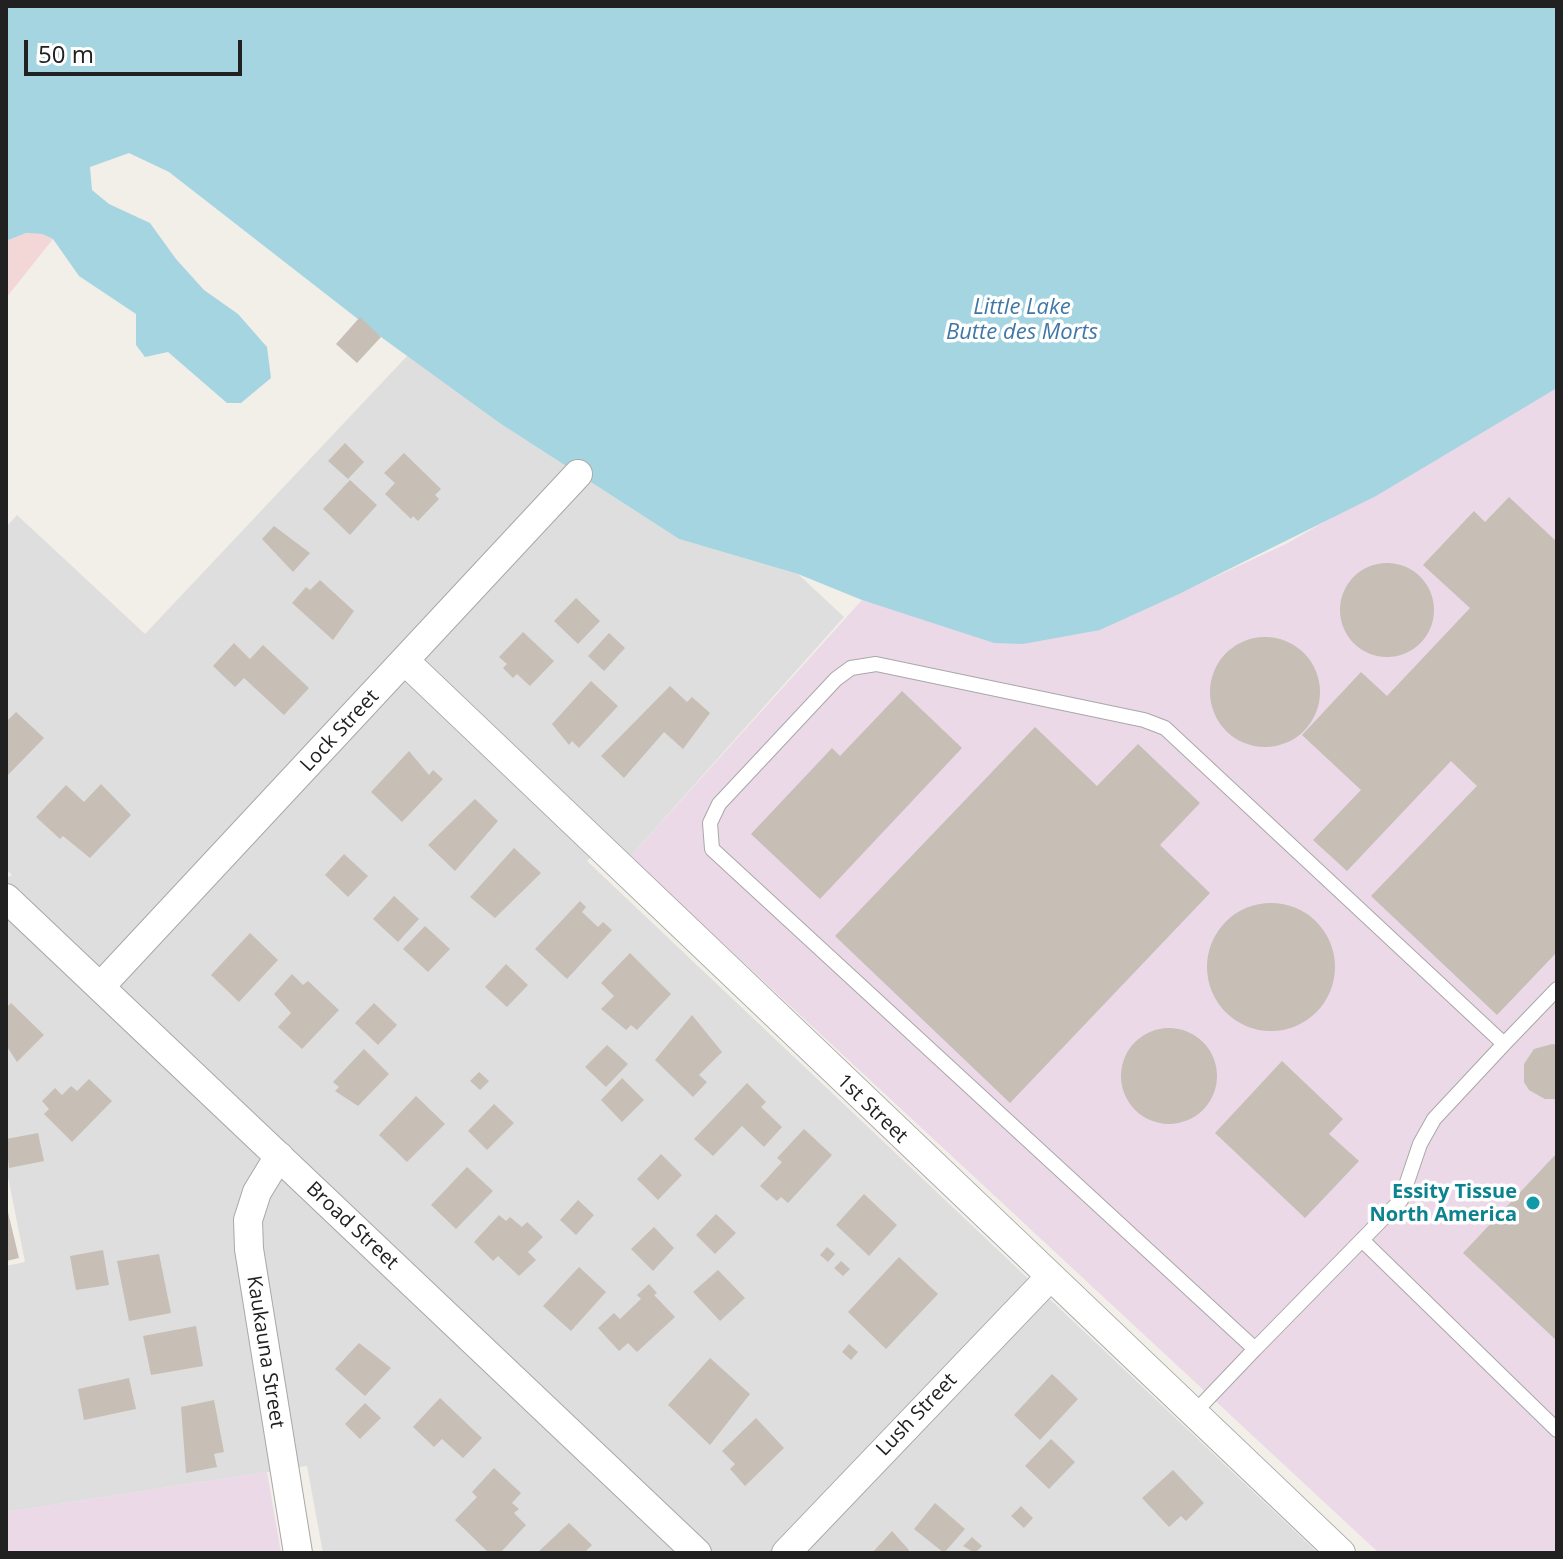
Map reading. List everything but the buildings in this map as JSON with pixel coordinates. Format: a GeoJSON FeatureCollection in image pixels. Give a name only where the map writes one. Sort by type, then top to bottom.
{"type":"FeatureCollection","features":[{"type":"Feature","properties":{"kind":"street","name":"Lock Street"},"geometry":{"type":"LineString","coordinates":[[100,987],[578,474]]}},
{"type":"Feature","properties":{"kind":"street","name":"1st Street"},"geometry":{"type":"LineString","coordinates":[[405,661],[1341,1553]]}},
{"type":"Feature","properties":{"kind":"street","name":"Broad Street"},"geometry":{"type":"LineString","coordinates":[[6,898],[697,1553]]}},
{"type":"Feature","properties":{"kind":"street","name":"Kaukauna Street"},"geometry":{"type":"LineString","coordinates":[[279,1156],[257,1192],[248,1220],[249,1249],[298,1553]]}},
{"type":"Feature","properties":{"kind":"street","name":"Lush Street"},"geometry":{"type":"LineString","coordinates":[[786,1553],[1049,1278]]}},
{"type":"Feature","properties":{"kind":"lane"},"geometry":{"type":"LineString","coordinates":[[1255,1349],[712,849],[710,823],[719,804],[836,679],[851,668],[876,664],[1144,720],[1165,728],[1504,1044]]}},
{"type":"Feature","properties":{"kind":"lane"},"geometry":{"type":"LineString","coordinates":[[1193,1414],[1401,1200],[1420,1144],[1434,1119],[1557,989]]}},
{"type":"Feature","properties":{"kind":"lane"},"geometry":{"type":"LineString","coordinates":[[1362,1240],[1557,1430]]}},
{"type":"Feature","properties":{"kind":"shaded area"},"geometry":{"type":"Polygon","coordinates":[[[26,233],[42,234],[53,239],[6,298],[6,241],[26,233]]]}},
{"type":"Feature","properties":{"kind":"shaded area"},"geometry":{"type":"Polygon","coordinates":[[[409,354],[501,424],[679,539],[798,574],[844,617],[630,857],[599,848],[587,861],[1318,1553],[323,1553],[307,1466],[6,1512],[6,1266],[25,1262],[6,1167],[6,878],[12,875],[6,869],[6,527],[17,515],[145,634],[409,354]]]}},
{"type":"Feature","properties":{"kind":"shaded area"},"geometry":{"type":"Polygon","coordinates":[[[1557,388],[1557,1553],[1379,1553],[630,857],[862,600],[914,616],[1100,630],[1286,544],[1557,388]]]}},
{"type":"Feature","properties":{"kind":"shaded area"},"geometry":{"type":"Polygon","coordinates":[[[267,1472],[281,1553],[6,1553],[6,1512],[267,1472]]]}},
{"type":"Feature","properties":{"kind":"water","name":"Little Lake Butte des Morts"},"geometry":{"type":"Polygon","coordinates":[[[6,6],[1557,6],[1557,388],[1376,496],[1100,630],[1023,644],[994,643],[862,600],[798,574],[679,539],[501,424],[381,337],[169,172],[129,153],[90,167],[92,190],[109,204],[150,223],[204,290],[238,314],[267,347],[271,378],[241,403],[227,403],[168,352],[145,357],[136,345],[136,314],[79,276],[53,239],[42,234],[26,233],[6,241],[6,6]]]}},
{"type":"Feature","properties":{"kind":"place","name":"Essity Tissue North America"},"geometry":{"type":"Point","coordinates":[1533,1203]}}]}
